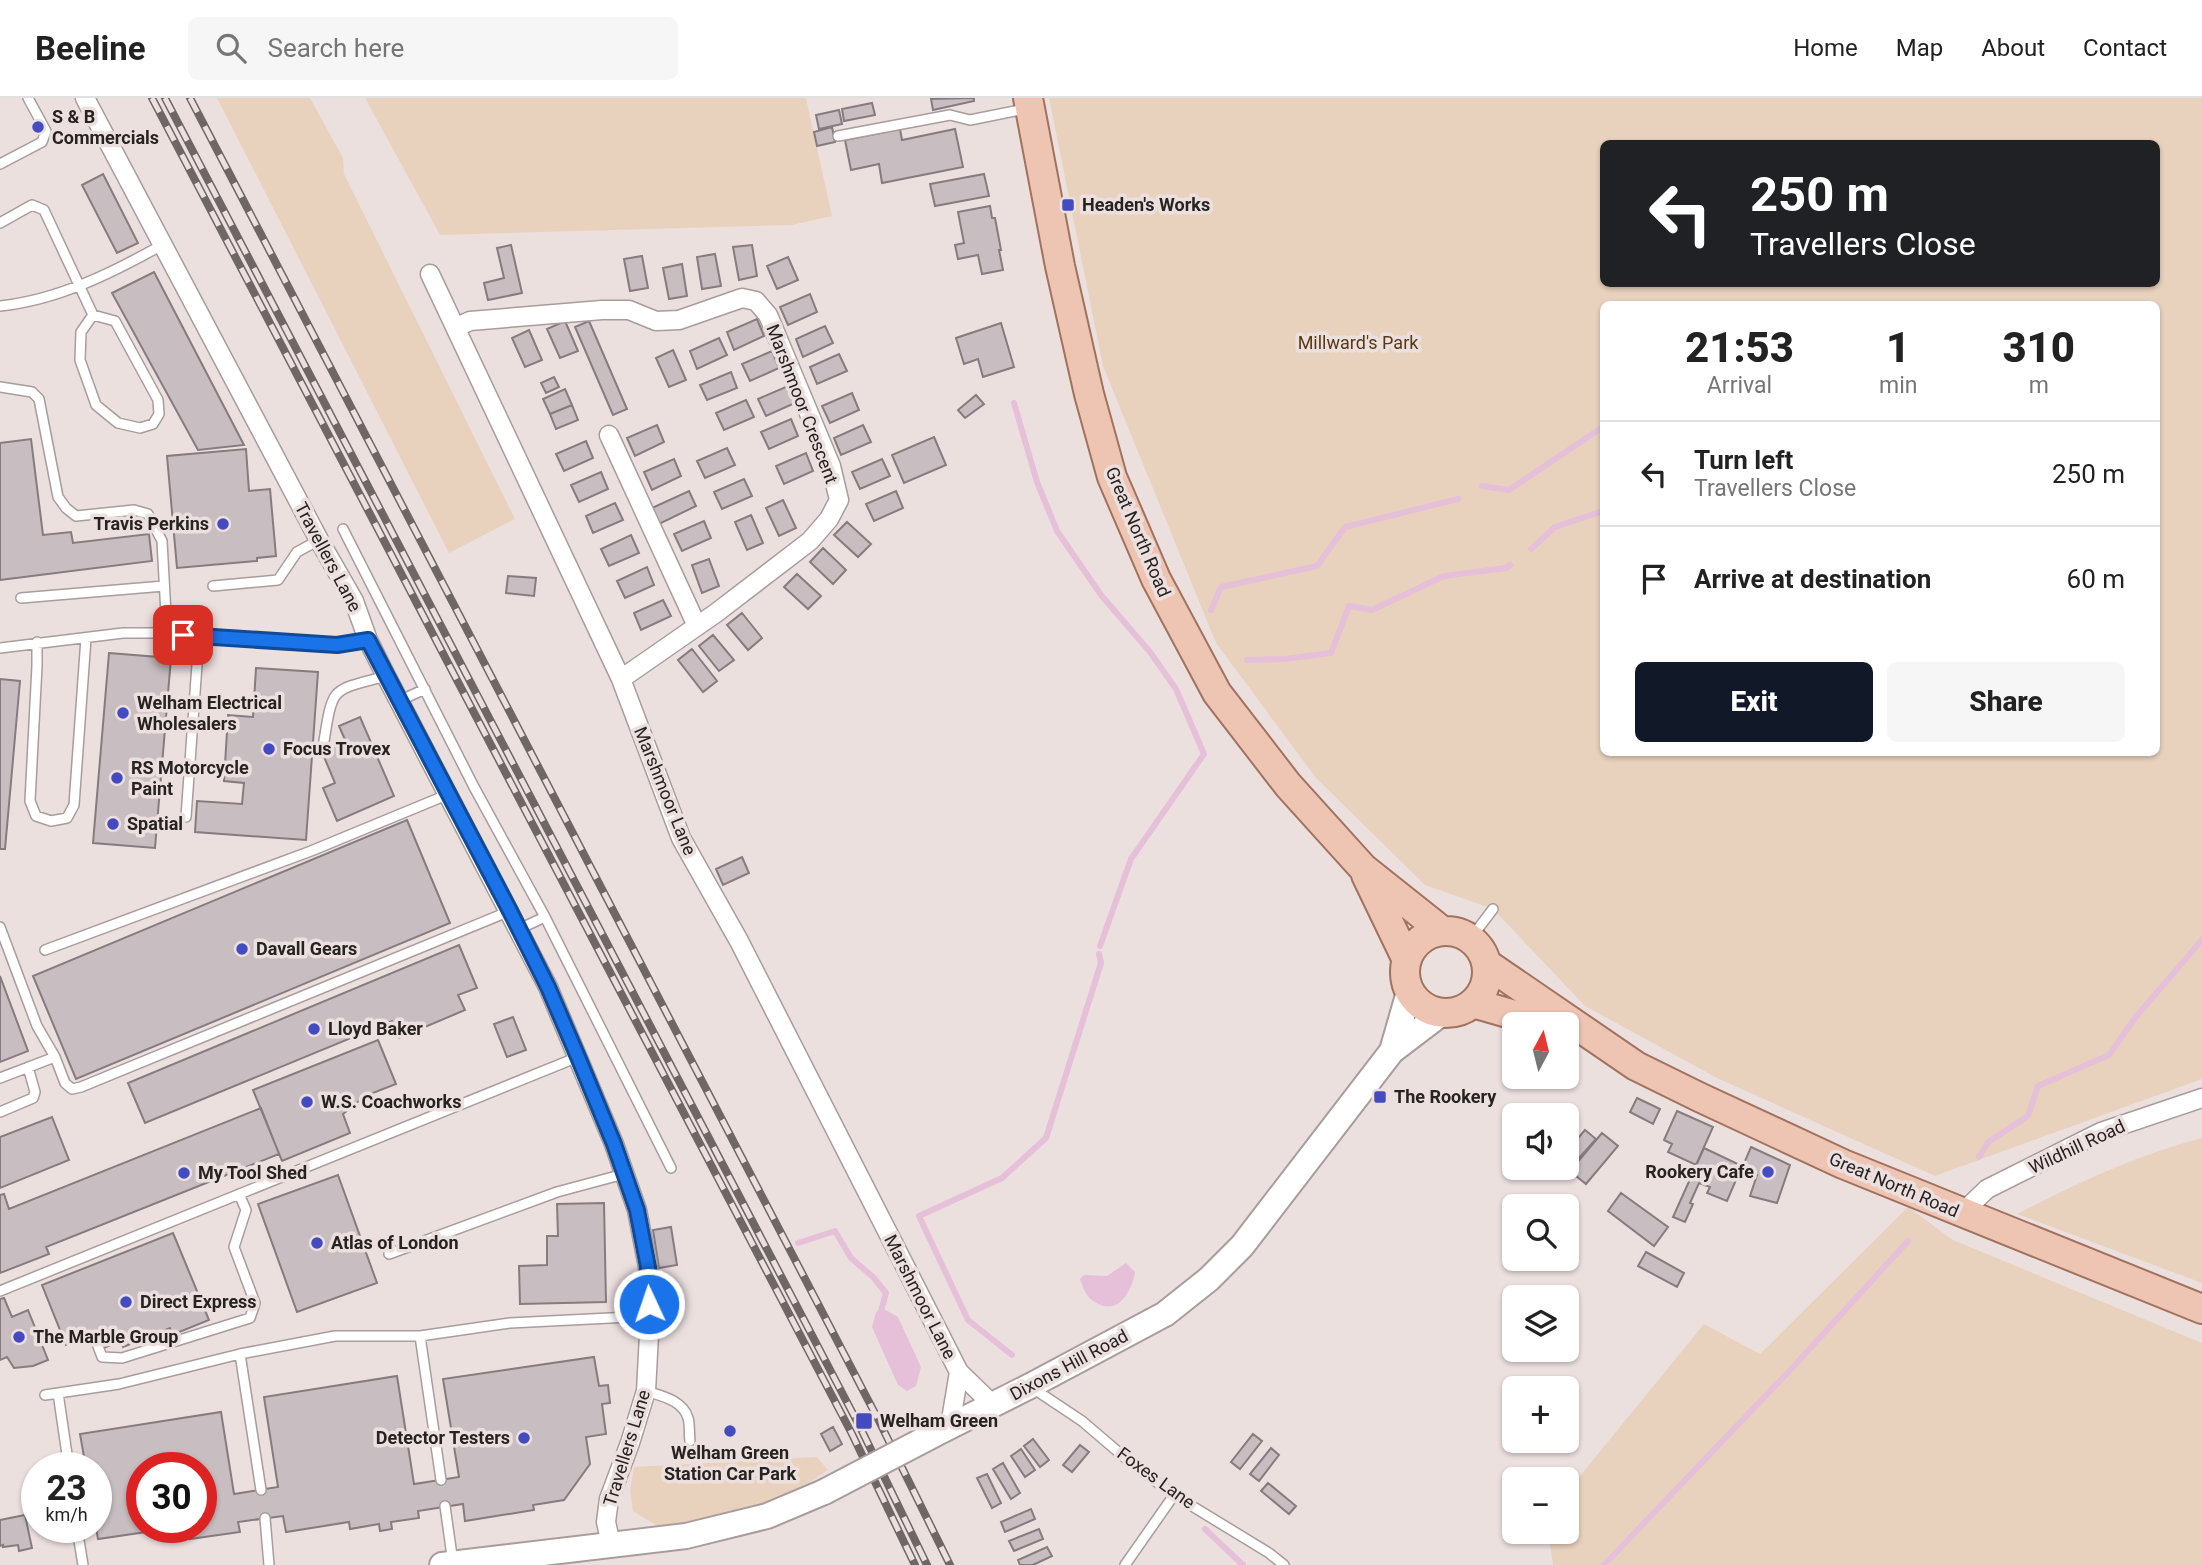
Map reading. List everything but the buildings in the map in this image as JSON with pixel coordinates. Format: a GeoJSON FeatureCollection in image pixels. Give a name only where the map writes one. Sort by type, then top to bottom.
{"type":"FeatureCollection","features":[{"type":"Feature","properties":{"kind":"main road","name":"Great North Road"},"geometry":{"type":"LineString","coordinates":[[1029,103],[1088,394],[1112,477],[1156,579],[1217,693],[1288,785],[1363,868],[1441,930]]}},
{"type":"Feature","properties":{"kind":"main road","name":"Great North Road"},"geometry":{"type":"LineString","coordinates":[[1363,868],[1406,958]]}},
{"type":"Feature","properties":{"kind":"main road"},"geometry":{"type":"LineString","coordinates":[[1441,930],[1471,938],[1483,952],[1487,964],[1484,991],[1473,1003],[1459,1012],[1431,1011],[1417,1002],[1409,992],[1404,977],[1406,958],[1414,944],[1426,935],[1441,930]]}},
{"type":"Feature","properties":{"kind":"main road","name":"Great North Road"},"geometry":{"type":"LineString","coordinates":[[1487,964],[1636,1066],[1699,1097],[1843,1164],[2202,1309]]}},
{"type":"Feature","properties":{"kind":"main road"},"geometry":{"type":"LineString","coordinates":[[1473,1003],[1504,1012]]}},
{"type":"Feature","properties":{"kind":"main road","name":"Great North Road"},"geometry":{"type":"LineString","coordinates":[[1579,1033],[1598,1038]]}},
{"type":"Feature","properties":{"kind":"street","name":"Travellers Lane"},"geometry":{"type":"LineString","coordinates":[[85,98],[354,601],[368,640],[386,676],[548,987],[614,1144],[637,1210],[648,1267],[650,1316],[646,1391],[609,1499],[606,1522],[611,1544]]}},
{"type":"Feature","properties":{"kind":"street","name":"Marshmoor Lane"},"geometry":{"type":"LineString","coordinates":[[430,274],[621,679],[681,838],[739,941],[959,1372],[993,1405]]}},
{"type":"Feature","properties":{"kind":"street","name":"Marshmoor Crescent"},"geometry":{"type":"LineString","coordinates":[[457,327],[470,321],[602,310],[629,310],[656,321],[679,320],[741,299],[756,301],[768,315],[831,466],[839,500],[830,519],[810,541],[621,679]]}},
{"type":"Feature","properties":{"kind":"street"},"geometry":{"type":"LineString","coordinates":[[609,435],[697,626]]}},
{"type":"Feature","properties":{"kind":"street","name":"Dixons Hill Road"},"geometry":{"type":"LineString","coordinates":[[1392,1051],[1409,992]]}},
{"type":"Feature","properties":{"kind":"street","name":"Dixons Hill Road"},"geometry":{"type":"LineString","coordinates":[[442,1565],[576,1558],[611,1544],[686,1536],[777,1512],[824,1492],[1165,1314],[1209,1279],[1242,1245],[1392,1051],[1442,1013]]}},
{"type":"Feature","properties":{"kind":"street","name":"Wildhill Road"},"geometry":{"type":"LineString","coordinates":[[1962,1213],[1987,1189],[2101,1132],[2202,1098]]}},
{"type":"Feature","properties":{"kind":"street","name":"Marshmoor Lane"},"geometry":{"type":"LineString","coordinates":[[942,1430],[959,1372]]}},
{"type":"Feature","properties":{"kind":"lane"},"geometry":{"type":"LineString","coordinates":[[0,164],[42,142],[46,131],[29,98]]}},
{"type":"Feature","properties":{"kind":"lane"},"geometry":{"type":"LineString","coordinates":[[838,136],[950,115],[970,120],[1029,103]]}},
{"type":"Feature","properties":{"kind":"lane"},"geometry":{"type":"LineString","coordinates":[[0,223],[32,205],[44,209],[93,315],[115,321],[158,400],[159,414],[153,424],[140,428],[118,423],[96,404],[80,360],[81,332],[93,315]]}},
{"type":"Feature","properties":{"kind":"lane"},"geometry":{"type":"LineString","coordinates":[[0,306],[20,304],[79,287],[162,245]]}},
{"type":"Feature","properties":{"kind":"lane"},"geometry":{"type":"LineString","coordinates":[[0,387],[32,392],[39,399],[58,497],[66,508],[76,516],[134,510],[148,514],[162,541],[167,633]]}},
{"type":"Feature","properties":{"kind":"lane"},"geometry":{"type":"LineString","coordinates":[[343,529],[474,787],[545,916],[671,1168]]}},
{"type":"Feature","properties":{"kind":"lane"},"geometry":{"type":"LineString","coordinates":[[213,586],[278,580],[298,552],[319,540]]}},
{"type":"Feature","properties":{"kind":"lane"},"geometry":{"type":"LineString","coordinates":[[21,598],[164,586]]}},
{"type":"Feature","properties":{"kind":"lane"},"geometry":{"type":"LineString","coordinates":[[0,648],[123,633],[167,633],[337,645],[368,640]]}},
{"type":"Feature","properties":{"kind":"lane"},"geometry":{"type":"LineString","coordinates":[[186,817],[200,637]]}},
{"type":"Feature","properties":{"kind":"lane"},"geometry":{"type":"LineString","coordinates":[[37,642],[30,801],[36,816],[51,821],[67,818],[74,805],[86,638]]}},
{"type":"Feature","properties":{"kind":"lane"},"geometry":{"type":"LineString","coordinates":[[324,741],[330,704],[336,692],[386,676]]}},
{"type":"Feature","properties":{"kind":"lane"},"geometry":{"type":"LineString","coordinates":[[399,701],[425,689]]}},
{"type":"Feature","properties":{"kind":"lane"},"geometry":{"type":"LineString","coordinates":[[45,950],[311,851],[449,794]]}},
{"type":"Feature","properties":{"kind":"lane"},"geometry":{"type":"LineString","coordinates":[[1471,938],[1493,909]]}},
{"type":"Feature","properties":{"kind":"lane"},"geometry":{"type":"LineString","coordinates":[[0,927],[37,1026],[55,1057],[65,1083],[72,1089],[510,911]]}},
{"type":"Feature","properties":{"kind":"lane"},"geometry":{"type":"LineString","coordinates":[[519,929],[545,916]]}},
{"type":"Feature","properties":{"kind":"lane"},"geometry":{"type":"LineString","coordinates":[[0,1078],[55,1057]]}},
{"type":"Feature","properties":{"kind":"lane"},"geometry":{"type":"LineString","coordinates":[[0,1291],[578,1057]]}},
{"type":"Feature","properties":{"kind":"lane"},"geometry":{"type":"LineString","coordinates":[[0,1112],[33,1098],[36,1092],[28,1067]]}},
{"type":"Feature","properties":{"kind":"lane"},"geometry":{"type":"LineString","coordinates":[[389,1254],[557,1192],[624,1174]]}},
{"type":"Feature","properties":{"kind":"lane"},"geometry":{"type":"LineString","coordinates":[[96,1341],[102,1357],[122,1358],[250,1318],[255,1303],[234,1247],[246,1210],[239,1194]]}},
{"type":"Feature","properties":{"kind":"lane"},"geometry":{"type":"LineString","coordinates":[[45,1395],[119,1384],[240,1354],[335,1336],[420,1336],[510,1323],[650,1316]]}},
{"type":"Feature","properties":{"kind":"lane"},"geometry":{"type":"LineString","coordinates":[[420,1336],[440,1480]]}},
{"type":"Feature","properties":{"kind":"lane"},"geometry":{"type":"LineString","coordinates":[[240,1354],[261,1490]]}},
{"type":"Feature","properties":{"kind":"lane","name":"Foxes Lane"},"geometry":{"type":"LineString","coordinates":[[1030,1386],[1082,1421],[1130,1462],[1174,1494],[1284,1565]]}},
{"type":"Feature","properties":{"kind":"lane"},"geometry":{"type":"LineString","coordinates":[[646,1391],[674,1396],[688,1416],[690,1441]]}},
{"type":"Feature","properties":{"kind":"lane"},"geometry":{"type":"LineString","coordinates":[[58,1393],[67,1452]]}},
{"type":"Feature","properties":{"kind":"lane"},"geometry":{"type":"LineString","coordinates":[[1125,1565],[1174,1494]]}},
{"type":"Feature","properties":{"kind":"lane"},"geometry":{"type":"LineString","coordinates":[[445,1506],[453,1564]]}},
{"type":"Feature","properties":{"kind":"lane"},"geometry":{"type":"LineString","coordinates":[[265,1518],[269,1565]]}},
{"type":"Feature","properties":{"kind":"lane"},"geometry":{"type":"LineString","coordinates":[[80,1543],[83,1565]]}},
{"type":"Feature","properties":{"kind":"green space"},"geometry":{"type":"Polygon","coordinates":[[[217,98],[310,98],[343,158],[344,174],[515,519],[449,553],[217,98]]]}},
{"type":"Feature","properties":{"kind":"green space"},"geometry":{"type":"Polygon","coordinates":[[[365,98],[806,98],[832,216],[792,225],[440,235],[365,98]]]}},
{"type":"Feature","properties":{"kind":"green space","name":"Millward's Park"},"geometry":{"type":"Polygon","coordinates":[[[1049,98],[2202,98],[2202,1079],[1935,1176],[1717,1078],[1585,1006],[1493,909],[1425,885],[1316,778],[1216,643],[1103,366],[1049,98]]]}},
{"type":"Feature","properties":{"kind":"green space"},"geometry":{"type":"Polygon","coordinates":[[[2202,1138],[2202,1283],[2017,1214],[2108,1171],[2202,1138]]]}},
{"type":"Feature","properties":{"kind":"green space"},"geometry":{"type":"Polygon","coordinates":[[[1908,1207],[1953,1240],[2202,1343],[2202,1565],[1553,1565],[1550,1544],[1579,1544],[1579,1477],[1704,1324],[1760,1354],[1908,1207]]]}},
{"type":"Feature","properties":{"kind":"green space"},"geometry":{"type":"Polygon","coordinates":[[[817,1457],[828,1470],[791,1494],[718,1518],[657,1526],[633,1511],[630,1491],[634,1467],[817,1457]]]}},
{"type":"Feature","properties":{"kind":"shaded area"},"geometry":{"type":"Polygon","coordinates":[[[1126,1263],[1135,1272],[1131,1287],[1122,1300],[1117,1304],[1103,1306],[1089,1297],[1080,1279],[1084,1275],[1107,1276],[1126,1263]]]}},
{"type":"Feature","properties":{"kind":"shaded area"},"geometry":{"type":"Polygon","coordinates":[[[884,1309],[898,1317],[921,1367],[916,1386],[907,1391],[898,1385],[872,1327],[876,1312],[884,1309]]]}},
{"type":"Feature","properties":{"kind":"waterway"},"geometry":{"type":"LineString","coordinates":[[1014,403],[1037,482],[1057,531],[1101,595],[1150,652],[1176,689],[1204,754],[1131,859],[1100,946]]}},
{"type":"Feature","properties":{"kind":"waterway"},"geometry":{"type":"LineString","coordinates":[[1482,486],[1509,490],[1600,429]]}},
{"type":"Feature","properties":{"kind":"waterway"},"geometry":{"type":"LineString","coordinates":[[1211,610],[1221,587],[1317,566],[1345,527],[1458,499]]}},
{"type":"Feature","properties":{"kind":"waterway"},"geometry":{"type":"LineString","coordinates":[[1531,549],[1555,527],[1600,512]]}},
{"type":"Feature","properties":{"kind":"waterway"},"geometry":{"type":"LineString","coordinates":[[1247,660],[1331,653],[1349,606],[1372,610],[1444,576],[1506,568],[1510,565]]}},
{"type":"Feature","properties":{"kind":"waterway"},"geometry":{"type":"LineString","coordinates":[[1979,1157],[1988,1142],[2028,1116],[2038,1086],[2109,1055],[2135,1018],[2202,940]]}},
{"type":"Feature","properties":{"kind":"waterway"},"geometry":{"type":"LineString","coordinates":[[1012,1355],[968,1320],[919,1216],[1002,1178],[1046,1138],[1101,963],[1099,954]]}},
{"type":"Feature","properties":{"kind":"waterway"},"geometry":{"type":"LineString","coordinates":[[798,1243],[835,1231],[851,1258],[873,1277],[886,1293],[881,1311]]}},
{"type":"Feature","properties":{"kind":"waterway"},"geometry":{"type":"LineString","coordinates":[[1604,1565],[1794,1366],[1908,1241]]}},
{"type":"Feature","properties":{"kind":"waterway"},"geometry":{"type":"LineString","coordinates":[[1205,1529],[1243,1565]]}},
{"type":"Feature","properties":{"kind":"railway"},"geometry":{"type":"LineString","coordinates":[[152,98],[852,1434],[915,1565]]}},
{"type":"Feature","properties":{"kind":"railway"},"geometry":{"type":"LineString","coordinates":[[165,98],[861,1429],[927,1565]]}},
{"type":"Feature","properties":{"kind":"railway"},"geometry":{"type":"LineString","coordinates":[[190,98],[879,1421],[950,1565]]}},
{"type":"Feature","properties":{"kind":"place","name":"S & B Commercials"},"geometry":{"type":"Point","coordinates":[38,127]}},
{"type":"Feature","properties":{"kind":"place","name":"Headen's Works"},"geometry":{"type":"Point","coordinates":[1068,205]}},
{"type":"Feature","properties":{"kind":"place","name":"Travis Perkins"},"geometry":{"type":"Point","coordinates":[223,524]}},
{"type":"Feature","properties":{"kind":"place","name":"Welham Electrical Wholesalers"},"geometry":{"type":"Point","coordinates":[123,713]}},
{"type":"Feature","properties":{"kind":"place","name":"Focus Trovex"},"geometry":{"type":"Point","coordinates":[269,749]}},
{"type":"Feature","properties":{"kind":"place","name":"RS Motorcycle Paint"},"geometry":{"type":"Point","coordinates":[117,778]}},
{"type":"Feature","properties":{"kind":"place","name":"Spatial"},"geometry":{"type":"Point","coordinates":[113,824]}},
{"type":"Feature","properties":{"kind":"place","name":"Davall Gears"},"geometry":{"type":"Point","coordinates":[242,949]}},
{"type":"Feature","properties":{"kind":"place","name":"Lloyd Baker"},"geometry":{"type":"Point","coordinates":[314,1029]}},
{"type":"Feature","properties":{"kind":"place","name":"The Rookery"},"geometry":{"type":"Point","coordinates":[1380,1097]}},
{"type":"Feature","properties":{"kind":"place","name":"W.S. Coachworks"},"geometry":{"type":"Point","coordinates":[307,1102]}},
{"type":"Feature","properties":{"kind":"place","name":"Rookery Cafe"},"geometry":{"type":"Point","coordinates":[1768,1172]}},
{"type":"Feature","properties":{"kind":"place","name":"My Tool Shed"},"geometry":{"type":"Point","coordinates":[184,1173]}},
{"type":"Feature","properties":{"kind":"place","name":"Atlas of London"},"geometry":{"type":"Point","coordinates":[317,1243]}},
{"type":"Feature","properties":{"kind":"place","name":"Direct Express"},"geometry":{"type":"Point","coordinates":[126,1302]}},
{"type":"Feature","properties":{"kind":"place","name":"The Marble Group"},"geometry":{"type":"Point","coordinates":[19,1337]}},
{"type":"Feature","properties":{"kind":"place","name":"Welham Green"},"geometry":{"type":"Point","coordinates":[864,1421]}},
{"type":"Feature","properties":{"kind":"place","name":"Welham Green Station Car Park"},"geometry":{"type":"Point","coordinates":[730,1431]}},
{"type":"Feature","properties":{"kind":"place","name":"Detector Testers"},"geometry":{"type":"Point","coordinates":[524,1438]}},
{"type":"Feature","properties":{"kind":"route"},"geometry":{"type":"LineString","coordinates":[[183,635],[337,645],[368,640],[510,911],[548,987],[578,1057],[614,1144],[637,1210],[648,1267],[649,1304]]}}]}
